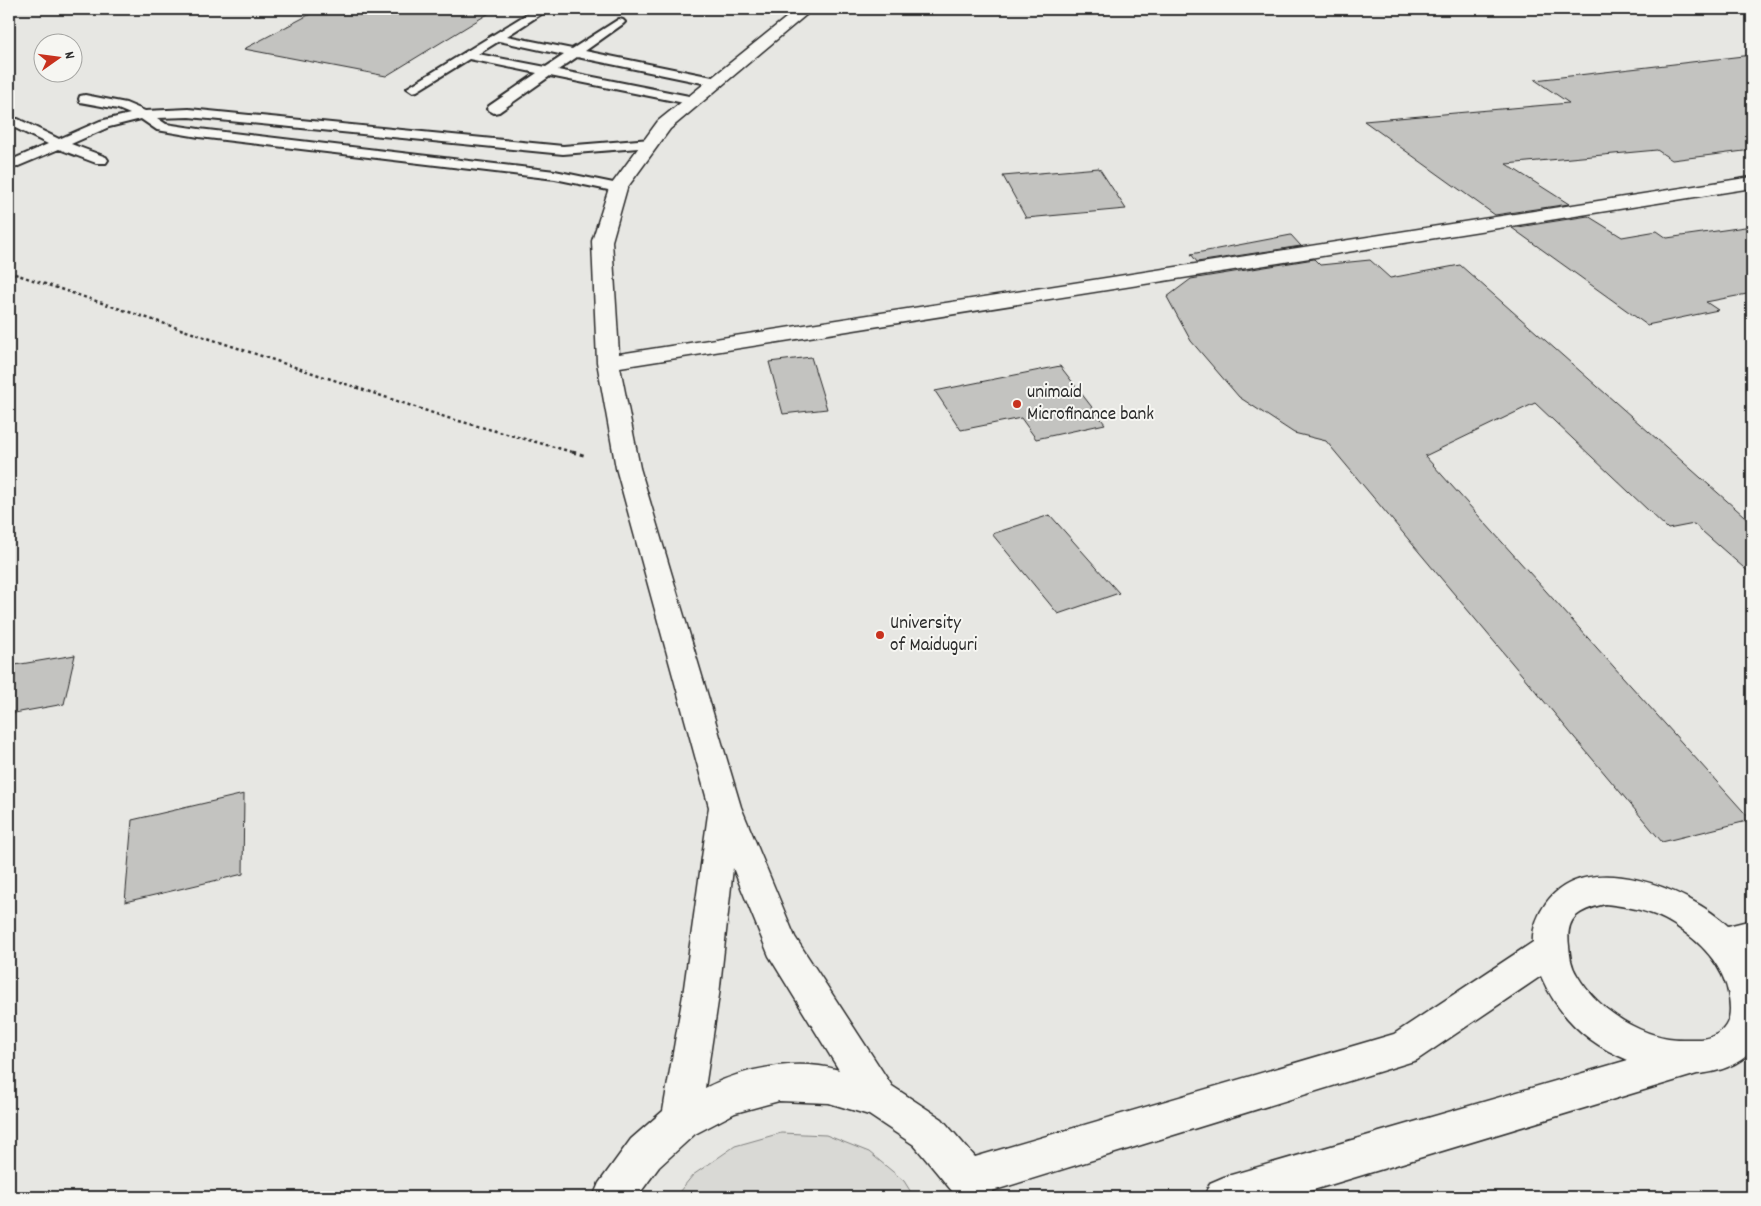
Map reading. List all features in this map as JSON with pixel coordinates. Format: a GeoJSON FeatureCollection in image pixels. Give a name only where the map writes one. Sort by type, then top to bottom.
{"type":"FeatureCollection","features":[{"type":"Feature","properties":{"kind":"street"},"geometry":{"type":"LineString","coordinates":[[806,9],[664,125],[618,188],[602,241],[608,362],[628,468],[725,807],[781,946],[879,1099]]}},
{"type":"Feature","properties":{"kind":"street"},"geometry":{"type":"LineString","coordinates":[[608,362],[1752,182]]}},
{"type":"Feature","properties":{"kind":"street"},"geometry":{"type":"LineString","coordinates":[[681,1122],[701,995],[725,807]]}},
{"type":"Feature","properties":{"kind":"street"},"geometry":{"type":"LineString","coordinates":[[1224,1197],[1693,1058],[1721,1053],[1740,1039],[1750,1019],[1750,995],[1740,968],[1737,939],[1696,920],[1666,903],[1635,893],[1605,890],[1580,895],[1562,908],[1550,927],[1549,951],[1558,978],[1576,1004],[1600,1026],[1629,1044],[1661,1055],[1693,1058]]}},
{"type":"Feature","properties":{"kind":"street"},"geometry":{"type":"LineString","coordinates":[[614,1197],[645,1153],[681,1122],[728,1096],[779,1083],[829,1085],[879,1099],[928,1132],[971,1188],[1404,1048],[1549,951]]}},
{"type":"Feature","properties":{"kind":"lane"},"geometry":{"type":"LineString","coordinates":[[413,88],[543,9]]}},
{"type":"Feature","properties":{"kind":"lane"},"geometry":{"type":"LineString","coordinates":[[494,110],[619,22]]}},
{"type":"Feature","properties":{"kind":"lane"},"geometry":{"type":"LineString","coordinates":[[496,37],[717,82]]}},
{"type":"Feature","properties":{"kind":"lane"},"geometry":{"type":"LineString","coordinates":[[468,55],[694,101]]}},
{"type":"Feature","properties":{"kind":"lane"},"geometry":{"type":"LineString","coordinates":[[85,99],[121,106],[143,115],[162,127],[199,134],[555,175],[618,188]]}},
{"type":"Feature","properties":{"kind":"lane"},"geometry":{"type":"LineString","coordinates":[[9,166],[105,124],[143,115],[189,113],[563,150],[651,143]]}},
{"type":"Feature","properties":{"kind":"lane"},"geometry":{"type":"LineString","coordinates":[[12,122],[59,144],[101,160]]}},
{"type":"Feature","properties":{"kind":"path"},"geometry":{"type":"LineString","coordinates":[[9,272],[448,418],[628,468]]}},
{"type":"Feature","properties":{"kind":"shaded area","name":"University of Maiduguri"},"geometry":{"type":"Polygon","coordinates":[[[9,9],[1752,9],[1752,1197],[9,1197],[9,9]]]}},
{"type":"Feature","properties":{"kind":"shaded area"},"geometry":{"type":"Polygon","coordinates":[[[781,1133],[826,1135],[869,1152],[904,1181],[914,1197],[675,1197],[693,1175],[735,1146],[781,1133]]]}},
{"type":"Feature","properties":{"kind":"building"},"geometry":{"type":"Polygon","coordinates":[[[320,9],[496,9],[386,76],[244,49],[320,9]]]}},
{"type":"Feature","properties":{"kind":"building"},"geometry":{"type":"Polygon","coordinates":[[[1752,55],[1752,150],[1672,160],[1657,150],[1506,164],[1569,204],[1495,215],[1364,121],[1569,103],[1535,80],[1752,55]]]}},
{"type":"Feature","properties":{"kind":"building"},"geometry":{"type":"Polygon","coordinates":[[[1099,168],[1126,209],[1026,218],[1003,176],[1099,168]]]}},
{"type":"Feature","properties":{"kind":"building"},"geometry":{"type":"Polygon","coordinates":[[[1588,216],[1622,237],[1657,231],[1667,238],[1752,226],[1752,293],[1706,302],[1718,310],[1647,325],[1512,228],[1588,216]]]}},
{"type":"Feature","properties":{"kind":"building"},"geometry":{"type":"Polygon","coordinates":[[[1291,235],[1301,246],[1197,262],[1191,254],[1291,235]]]}},
{"type":"Feature","properties":{"kind":"building"},"geometry":{"type":"Polygon","coordinates":[[[1314,259],[1320,265],[1370,260],[1390,278],[1460,265],[1752,523],[1752,575],[1694,524],[1668,529],[1535,403],[1425,456],[1751,820],[1662,842],[1326,441],[1294,433],[1239,397],[1191,341],[1167,297],[1191,279],[1314,259]]]}},
{"type":"Feature","properties":{"kind":"building"},"geometry":{"type":"Polygon","coordinates":[[[811,357],[827,409],[783,414],[769,362],[811,357]]]}},
{"type":"Feature","properties":{"kind":"building","name":"unimaid Microfinance bank"},"geometry":{"type":"Polygon","coordinates":[[[1060,366],[1105,424],[1036,439],[1021,418],[961,430],[935,391],[1060,366]]]}},
{"type":"Feature","properties":{"kind":"building"},"geometry":{"type":"Polygon","coordinates":[[[1050,515],[1119,593],[1058,614],[992,534],[1050,515]]]}},
{"type":"Feature","properties":{"kind":"building"},"geometry":{"type":"Polygon","coordinates":[[[75,655],[64,704],[9,714],[9,666],[75,655]]]}},
{"type":"Feature","properties":{"kind":"building"},"geometry":{"type":"Polygon","coordinates":[[[244,794],[243,874],[125,902],[132,820],[244,794]]]}},
{"type":"Feature","properties":{"kind":"place","name":"unimaid Microfinance bank"},"geometry":{"type":"Point","coordinates":[1017,404]}},
{"type":"Feature","properties":{"kind":"place","name":"University of Maiduguri"},"geometry":{"type":"Point","coordinates":[880,635]}}]}
